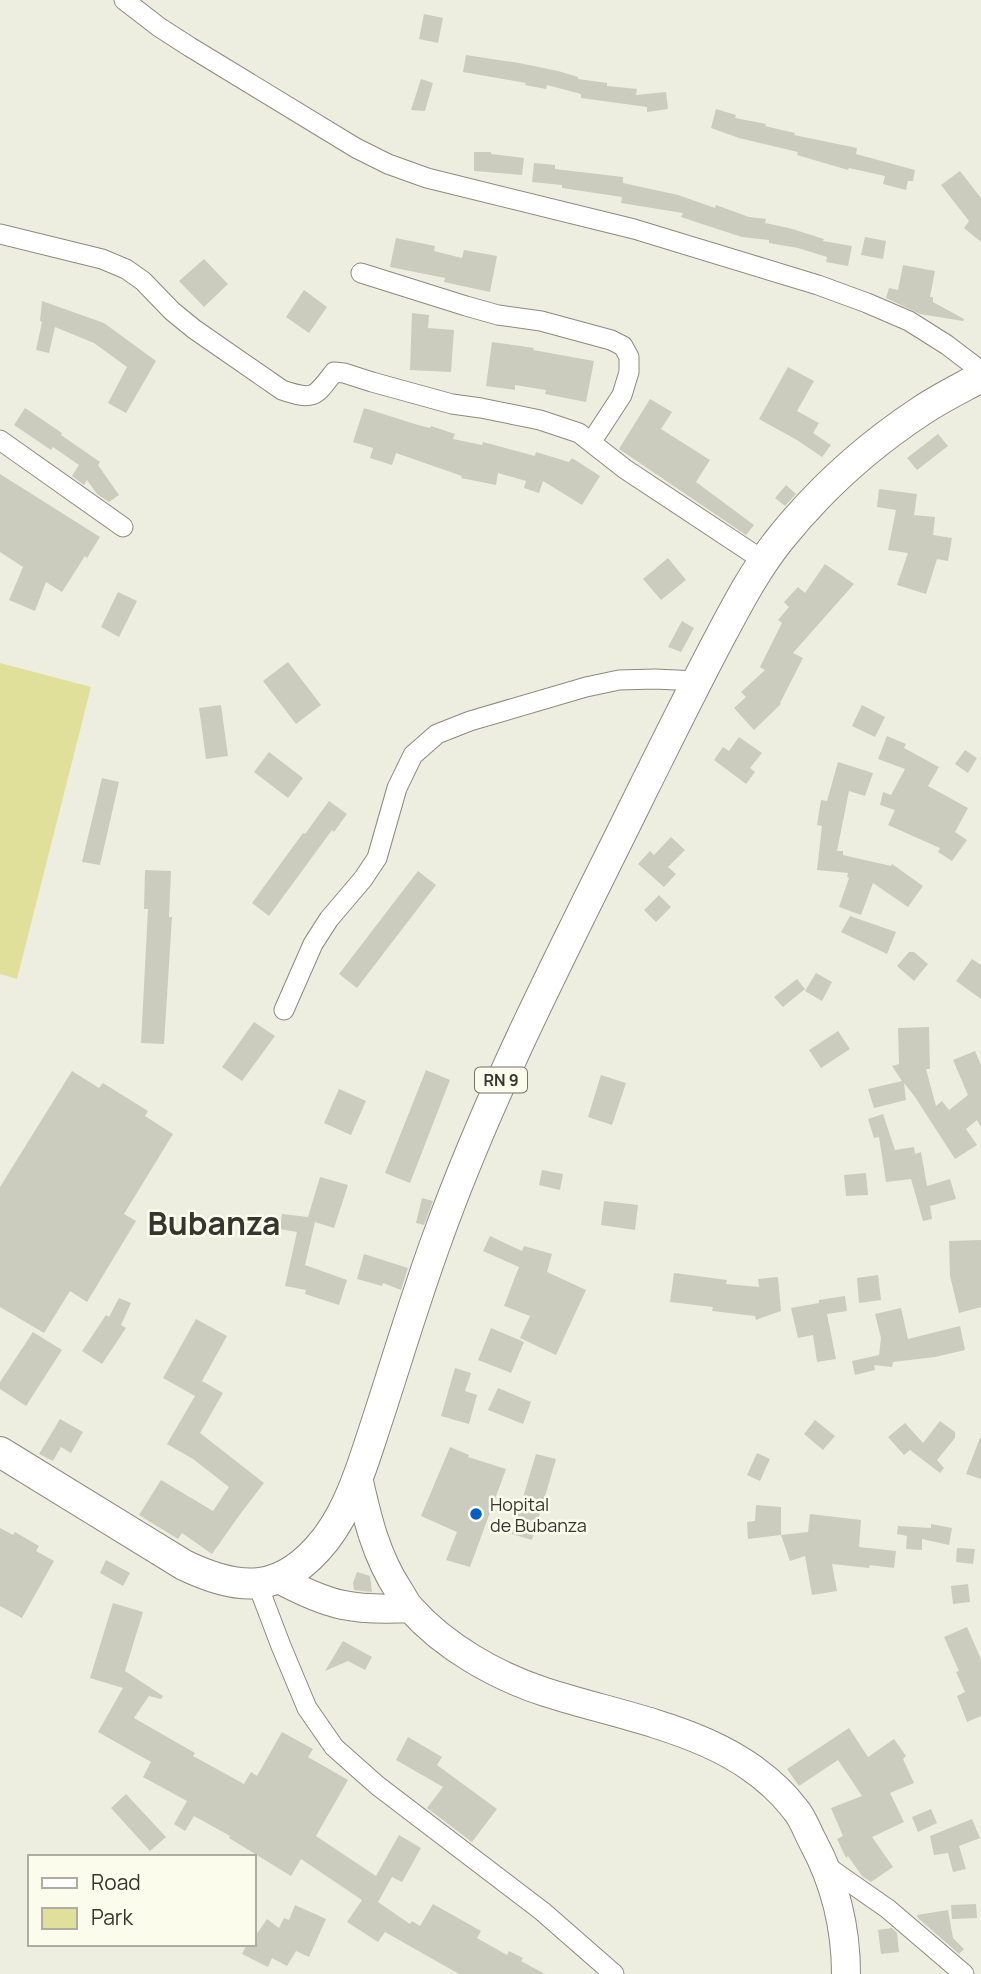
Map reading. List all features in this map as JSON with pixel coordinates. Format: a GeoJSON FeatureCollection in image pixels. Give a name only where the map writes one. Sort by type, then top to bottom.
{"type":"FeatureCollection","features":[{"type":"Feature","properties":{"kind":"main road","name":"RN 9"},"geometry":{"type":"LineString","coordinates":[[268,1581],[298,1567],[328,1536],[339,1518],[358,1477],[462,1168],[524,1029],[745,589],[778,541],[814,500],[864,453],[923,409],[981,377]]}},
{"type":"Feature","properties":{"kind":"main road"},"geometry":{"type":"LineString","coordinates":[[0,1452],[208,1577],[232,1583],[268,1581],[332,1604],[357,1609],[410,1608]]}},
{"type":"Feature","properties":{"kind":"main road"},"geometry":{"type":"LineString","coordinates":[[358,1477],[366,1518],[390,1578],[410,1608],[442,1637],[504,1676],[543,1692],[670,1728],[723,1750],[765,1778],[796,1810],[825,1865],[840,1913],[846,1947],[846,1974]]}},
{"type":"Feature","properties":{"kind":"street"},"geometry":{"type":"LineString","coordinates":[[124,0],[179,40],[356,148],[388,164],[427,178],[634,229],[818,285],[909,321],[981,371]]}},
{"type":"Feature","properties":{"kind":"street"},"geometry":{"type":"LineString","coordinates":[[0,234],[102,259],[126,270],[143,281],[194,329],[282,390],[296,395],[318,393],[334,372],[344,373],[452,404],[540,420],[579,433],[625,469],[764,561]]}},
{"type":"Feature","properties":{"kind":"street"},"geometry":{"type":"LineString","coordinates":[[361,273],[487,312],[541,321],[611,340],[623,346],[629,357],[629,372],[622,395],[592,441]]}},
{"type":"Feature","properties":{"kind":"street"},"geometry":{"type":"LineString","coordinates":[[0,440],[123,527]]}},
{"type":"Feature","properties":{"kind":"street"},"geometry":{"type":"LineString","coordinates":[[284,1010],[313,944],[377,858],[397,788],[413,755],[437,734],[470,721],[619,680],[655,678],[697,681]]}},
{"type":"Feature","properties":{"kind":"street"},"geometry":{"type":"LineString","coordinates":[[268,1581],[281,1646],[307,1708],[334,1746],[378,1786],[542,1911],[614,1974]]}},
{"type":"Feature","properties":{"kind":"street"},"geometry":{"type":"LineString","coordinates":[[825,1865],[888,1909],[964,1974]]}},
{"type":"Feature","properties":{"kind":"green space"},"geometry":{"type":"Polygon","coordinates":[[[0,663],[91,687],[17,979],[0,974],[0,663]]]}},
{"type":"Feature","properties":{"kind":"building"},"geometry":{"type":"Polygon","coordinates":[[[424,14],[443,18],[438,43],[419,39],[424,14]]]}},
{"type":"Feature","properties":{"kind":"building"},"geometry":{"type":"Polygon","coordinates":[[[466,55],[558,71],[578,79],[607,83],[607,86],[637,89],[636,95],[666,92],[668,109],[647,112],[647,107],[581,98],[581,94],[547,85],[546,89],[463,72],[466,55]]]}},
{"type":"Feature","properties":{"kind":"building"},"geometry":{"type":"Polygon","coordinates":[[[421,79],[433,83],[425,111],[411,110],[421,79]]]}},
{"type":"Feature","properties":{"kind":"building"},"geometry":{"type":"Polygon","coordinates":[[[716,109],[736,115],[735,118],[766,124],[765,126],[795,133],[794,135],[857,148],[856,154],[915,170],[913,181],[908,181],[906,190],[883,184],[885,176],[849,168],[848,170],[797,155],[798,152],[739,138],[711,128],[716,109]]]}},
{"type":"Feature","properties":{"kind":"building"},"geometry":{"type":"Polygon","coordinates":[[[474,152],[524,158],[522,175],[474,171],[474,152]]]}},
{"type":"Feature","properties":{"kind":"building"},"geometry":{"type":"Polygon","coordinates":[[[534,163],[555,165],[555,169],[623,177],[623,183],[678,195],[715,208],[716,205],[749,217],[766,219],[765,223],[789,228],[824,239],[823,241],[852,246],[848,266],[826,262],[827,257],[769,243],[769,240],[742,237],[681,217],[683,213],[621,203],[622,197],[532,182],[534,163]]]}},
{"type":"Feature","properties":{"kind":"building"},"geometry":{"type":"Polygon","coordinates":[[[960,171],[981,198],[981,242],[964,228],[969,221],[941,185],[960,171]]]}},
{"type":"Feature","properties":{"kind":"building"},"geometry":{"type":"Polygon","coordinates":[[[865,237],[886,241],[883,259],[861,255],[865,237]]]}},
{"type":"Feature","properties":{"kind":"building"},"geometry":{"type":"Polygon","coordinates":[[[396,238],[435,246],[434,251],[462,258],[464,250],[497,256],[490,292],[444,282],[445,278],[390,267],[396,238]]]}},
{"type":"Feature","properties":{"kind":"building"},"geometry":{"type":"Polygon","coordinates":[[[204,259],[228,284],[204,307],[179,281],[204,259]]]}},
{"type":"Feature","properties":{"kind":"building"},"geometry":{"type":"Polygon","coordinates":[[[903,265],[935,271],[930,297],[933,297],[933,302],[964,319],[963,321],[920,314],[886,298],[889,288],[898,290],[903,265]]]}},
{"type":"Feature","properties":{"kind":"building"},"geometry":{"type":"Polygon","coordinates":[[[304,290],[327,307],[309,333],[286,317],[304,290]]]}},
{"type":"Feature","properties":{"kind":"building"},"geometry":{"type":"Polygon","coordinates":[[[42,301],[104,323],[156,361],[126,413],[108,403],[127,367],[94,343],[55,327],[49,353],[36,350],[42,322],[42,301]]]}},
{"type":"Feature","properties":{"kind":"building"},"geometry":{"type":"Polygon","coordinates":[[[412,313],[429,315],[428,328],[454,330],[451,372],[410,370],[412,313]]]}},
{"type":"Feature","properties":{"kind":"building"},"geometry":{"type":"Polygon","coordinates":[[[492,342],[594,361],[586,402],[545,394],[546,390],[515,385],[515,390],[486,386],[492,342]]]}},
{"type":"Feature","properties":{"kind":"building"},"geometry":{"type":"Polygon","coordinates":[[[788,367],[814,381],[797,411],[819,423],[813,433],[831,445],[822,457],[759,419],[788,367]]]}},
{"type":"Feature","properties":{"kind":"building"},"geometry":{"type":"Polygon","coordinates":[[[650,399],[672,412],[661,429],[710,460],[696,482],[754,525],[746,535],[619,449],[650,399]]]}},
{"type":"Feature","properties":{"kind":"building"},"geometry":{"type":"Polygon","coordinates":[[[25,408],[100,462],[98,465],[119,495],[109,502],[97,494],[87,480],[84,485],[72,476],[79,465],[14,425],[25,408]]]}},
{"type":"Feature","properties":{"kind":"building"},"geometry":{"type":"Polygon","coordinates":[[[364,408],[455,434],[453,439],[482,445],[483,442],[535,456],[536,452],[569,462],[572,458],[600,476],[582,505],[543,481],[539,493],[524,488],[526,481],[498,473],[496,485],[461,478],[462,476],[396,453],[392,465],[370,458],[373,448],[353,442],[364,408]]]}},
{"type":"Feature","properties":{"kind":"building"},"geometry":{"type":"Polygon","coordinates":[[[938,434],[948,446],[917,470],[907,458],[938,434]]]}},
{"type":"Feature","properties":{"kind":"building"},"geometry":{"type":"Polygon","coordinates":[[[0,474],[100,537],[62,592],[46,582],[35,611],[9,600],[23,567],[0,552],[0,474]]]}},
{"type":"Feature","properties":{"kind":"building"},"geometry":{"type":"Polygon","coordinates":[[[786,485],[796,494],[785,506],[775,498],[786,485]]]}},
{"type":"Feature","properties":{"kind":"building"},"geometry":{"type":"Polygon","coordinates":[[[879,489],[917,494],[914,515],[935,517],[933,535],[952,538],[948,561],[937,559],[926,594],[897,585],[908,553],[888,550],[896,510],[877,507],[879,489]]]}},
{"type":"Feature","properties":{"kind":"building"},"geometry":{"type":"Polygon","coordinates":[[[668,558],[686,580],[661,600],[643,579],[668,558]]]}},
{"type":"Feature","properties":{"kind":"building"},"geometry":{"type":"Polygon","coordinates":[[[825,564],[854,584],[793,653],[803,658],[781,704],[754,730],[734,708],[746,697],[741,692],[765,670],[760,667],[782,623],[778,620],[789,607],[784,602],[798,587],[805,593],[825,564]]]}},
{"type":"Feature","properties":{"kind":"building"},"geometry":{"type":"Polygon","coordinates":[[[118,592],[137,601],[119,637],[101,627],[118,592]]]}},
{"type":"Feature","properties":{"kind":"building"},"geometry":{"type":"Polygon","coordinates":[[[682,621],[694,628],[681,652],[668,647],[682,621]]]}},
{"type":"Feature","properties":{"kind":"building"},"geometry":{"type":"Polygon","coordinates":[[[288,662],[321,705],[296,724],[263,681],[288,662]]]}},
{"type":"Feature","properties":{"kind":"building"},"geometry":{"type":"Polygon","coordinates":[[[221,705],[228,756],[206,759],[199,708],[221,705]]]}},
{"type":"Feature","properties":{"kind":"building"},"geometry":{"type":"Polygon","coordinates":[[[862,705],[885,717],[875,737],[852,726],[862,705]]]}},
{"type":"Feature","properties":{"kind":"building"},"geometry":{"type":"Polygon","coordinates":[[[887,736],[906,744],[904,748],[939,767],[928,786],[968,808],[955,832],[967,840],[952,861],[938,852],[940,848],[888,825],[895,810],[880,805],[883,792],[891,795],[905,769],[878,759],[887,736]]]}},
{"type":"Feature","properties":{"kind":"building"},"geometry":{"type":"Polygon","coordinates":[[[739,737],[762,753],[750,768],[755,772],[746,784],[714,760],[723,747],[729,751],[739,737]]]}},
{"type":"Feature","properties":{"kind":"building"},"geometry":{"type":"Polygon","coordinates":[[[965,750],[977,758],[968,773],[955,764],[965,750]]]}},
{"type":"Feature","properties":{"kind":"building"},"geometry":{"type":"Polygon","coordinates":[[[269,752],[303,778],[288,798],[254,772],[269,752]]]}},
{"type":"Feature","properties":{"kind":"building"},"geometry":{"type":"Polygon","coordinates":[[[838,762],[873,773],[865,796],[849,791],[837,851],[843,851],[843,855],[891,866],[892,864],[923,886],[908,907],[873,883],[861,915],[839,907],[849,878],[848,873],[817,870],[822,826],[817,825],[821,800],[827,801],[838,762]]]}},
{"type":"Feature","properties":{"kind":"building"},"geometry":{"type":"Polygon","coordinates":[[[102,778],[119,782],[100,865],[82,862],[102,778]]]}},
{"type":"Feature","properties":{"kind":"building"},"geometry":{"type":"Polygon","coordinates":[[[329,801],[347,814],[334,832],[332,830],[269,916],[252,903],[329,801]]]}},
{"type":"Feature","properties":{"kind":"building"},"geometry":{"type":"Polygon","coordinates":[[[671,837],[685,850],[668,867],[676,874],[664,887],[638,864],[650,851],[654,855],[671,837]]]}},
{"type":"Feature","properties":{"kind":"building"},"geometry":{"type":"Polygon","coordinates":[[[145,870],[171,871],[169,917],[172,917],[164,1044],[141,1043],[148,909],[144,909],[145,870]]]}},
{"type":"Feature","properties":{"kind":"building"},"geometry":{"type":"Polygon","coordinates":[[[418,871],[436,885],[357,988],[339,974],[418,871]]]}},
{"type":"Feature","properties":{"kind":"building"},"geometry":{"type":"Polygon","coordinates":[[[659,895],[671,907],[656,922],[644,910],[659,895]]]}},
{"type":"Feature","properties":{"kind":"building"},"geometry":{"type":"Polygon","coordinates":[[[850,916],[896,932],[887,954],[841,932],[850,916]]]}},
{"type":"Feature","properties":{"kind":"building"},"geometry":{"type":"Polygon","coordinates":[[[909,952],[914,952],[928,964],[914,981],[897,966],[909,952]]]}},
{"type":"Feature","properties":{"kind":"building"},"geometry":{"type":"Polygon","coordinates":[[[972,959],[981,965],[981,999],[956,981],[972,959]]]}},
{"type":"Feature","properties":{"kind":"building"},"geometry":{"type":"Polygon","coordinates":[[[816,973],[832,982],[822,1001],[805,991],[816,973]]]}},
{"type":"Feature","properties":{"kind":"building"},"geometry":{"type":"Polygon","coordinates":[[[797,979],[805,989],[783,1007],[774,997],[797,979]]]}},
{"type":"Feature","properties":{"kind":"building"},"geometry":{"type":"Polygon","coordinates":[[[254,1022],[275,1036],[242,1081],[222,1067],[254,1022]]]}},
{"type":"Feature","properties":{"kind":"building"},"geometry":{"type":"Polygon","coordinates":[[[929,1027],[930,1069],[926,1069],[936,1106],[942,1101],[949,1110],[968,1095],[953,1060],[975,1051],[981,1065],[981,1127],[977,1120],[966,1129],[977,1145],[955,1159],[904,1083],[906,1100],[874,1108],[868,1089],[902,1081],[892,1066],[899,1064],[898,1028],[929,1027]]]}},
{"type":"Feature","properties":{"kind":"building"},"geometry":{"type":"Polygon","coordinates":[[[838,1031],[850,1049],[821,1068],[809,1050],[838,1031]]]}},
{"type":"Feature","properties":{"kind":"building"},"geometry":{"type":"Polygon","coordinates":[[[426,1070],[450,1080],[410,1183],[385,1173],[426,1070]]]}},
{"type":"Feature","properties":{"kind":"building"},"geometry":{"type":"Polygon","coordinates":[[[72,1071],[99,1088],[103,1083],[148,1111],[145,1116],[173,1134],[124,1214],[136,1221],[87,1302],[70,1291],[44,1333],[0,1307],[0,1187],[72,1071]]]}},
{"type":"Feature","properties":{"kind":"building"},"geometry":{"type":"Polygon","coordinates":[[[601,1075],[626,1083],[612,1125],[588,1117],[601,1075]]]}},
{"type":"Feature","properties":{"kind":"building"},"geometry":{"type":"Polygon","coordinates":[[[339,1089],[366,1101],[351,1135],[324,1123],[339,1089]]]}},
{"type":"Feature","properties":{"kind":"building"},"geometry":{"type":"Polygon","coordinates":[[[883,1114],[895,1150],[914,1147],[915,1154],[921,1152],[927,1186],[950,1179],[956,1199],[930,1206],[932,1219],[923,1221],[911,1179],[886,1182],[879,1137],[874,1138],[868,1119],[883,1114]]]}},
{"type":"Feature","properties":{"kind":"building"},"geometry":{"type":"Polygon","coordinates":[[[542,1170],[563,1174],[560,1190],[539,1185],[542,1170]]]}},
{"type":"Feature","properties":{"kind":"building"},"geometry":{"type":"Polygon","coordinates":[[[866,1173],[868,1195],[846,1196],[844,1175],[866,1173]]]}},
{"type":"Feature","properties":{"kind":"building"},"geometry":{"type":"Polygon","coordinates":[[[320,1177],[348,1185],[334,1228],[315,1222],[305,1265],[347,1280],[339,1305],[305,1294],[306,1290],[285,1286],[297,1232],[280,1229],[282,1214],[308,1217],[320,1177]]]}},
{"type":"Feature","properties":{"kind":"building"},"geometry":{"type":"Polygon","coordinates":[[[422,1198],[433,1201],[424,1225],[416,1223],[422,1198]]]}},
{"type":"Feature","properties":{"kind":"building"},"geometry":{"type":"Polygon","coordinates":[[[604,1201],[638,1205],[635,1230],[601,1225],[604,1201]]]}},
{"type":"Feature","properties":{"kind":"building"},"geometry":{"type":"Polygon","coordinates":[[[490,1236],[522,1251],[524,1246],[552,1254],[547,1272],[586,1290],[556,1355],[520,1338],[530,1316],[504,1306],[519,1267],[483,1251],[490,1236]]]}},
{"type":"Feature","properties":{"kind":"building"},"geometry":{"type":"Polygon","coordinates":[[[981,1240],[981,1307],[959,1313],[950,1276],[949,1241],[981,1240]]]}},
{"type":"Feature","properties":{"kind":"building"},"geometry":{"type":"Polygon","coordinates":[[[364,1254],[408,1268],[401,1290],[383,1283],[382,1286],[357,1279],[364,1254]]]}},
{"type":"Feature","properties":{"kind":"building"},"geometry":{"type":"Polygon","coordinates":[[[674,1273],[727,1280],[726,1284],[759,1287],[758,1279],[778,1277],[781,1311],[756,1320],[755,1316],[712,1311],[713,1307],[670,1302],[674,1273]]]}},
{"type":"Feature","properties":{"kind":"building"},"geometry":{"type":"Polygon","coordinates":[[[878,1275],[881,1300],[859,1303],[857,1278],[878,1275]]]}},
{"type":"Feature","properties":{"kind":"building"},"geometry":{"type":"Polygon","coordinates":[[[845,1296],[847,1311],[827,1314],[836,1359],[817,1362],[813,1335],[798,1338],[791,1308],[845,1296]]]}},
{"type":"Feature","properties":{"kind":"building"},"geometry":{"type":"Polygon","coordinates":[[[119,1298],[131,1303],[121,1325],[126,1328],[102,1364],[82,1351],[106,1315],[109,1317],[119,1298]]]}},
{"type":"Feature","properties":{"kind":"building"},"geometry":{"type":"Polygon","coordinates":[[[901,1308],[908,1339],[960,1326],[965,1350],[893,1362],[892,1367],[874,1365],[875,1370],[855,1375],[852,1361],[879,1355],[881,1338],[875,1314],[901,1308]]]}},
{"type":"Feature","properties":{"kind":"building"},"geometry":{"type":"Polygon","coordinates":[[[196,1319],[227,1336],[202,1381],[223,1393],[200,1433],[264,1483],[212,1554],[182,1533],[178,1539],[139,1515],[161,1480],[213,1511],[229,1487],[193,1459],[167,1444],[195,1396],[163,1378],[196,1319]]]}},
{"type":"Feature","properties":{"kind":"building"},"geometry":{"type":"Polygon","coordinates":[[[491,1328],[524,1342],[511,1373],[478,1360],[491,1328]]]}},
{"type":"Feature","properties":{"kind":"building"},"geometry":{"type":"Polygon","coordinates":[[[33,1332],[62,1350],[26,1406],[0,1389],[0,1382],[33,1332]]]}},
{"type":"Feature","properties":{"kind":"building"},"geometry":{"type":"Polygon","coordinates":[[[455,1368],[471,1373],[465,1391],[477,1395],[469,1424],[441,1416],[455,1368]]]}},
{"type":"Feature","properties":{"kind":"building"},"geometry":{"type":"Polygon","coordinates":[[[498,1388],[531,1402],[523,1424],[488,1410],[498,1388]]]}},
{"type":"Feature","properties":{"kind":"building"},"geometry":{"type":"Polygon","coordinates":[[[60,1419],[83,1432],[71,1453],[61,1447],[53,1461],[39,1454],[60,1419]]]}},
{"type":"Feature","properties":{"kind":"building"},"geometry":{"type":"Polygon","coordinates":[[[815,1420],[835,1436],[823,1450],[804,1434],[815,1420]]]}},
{"type":"Feature","properties":{"kind":"building"},"geometry":{"type":"Polygon","coordinates":[[[940,1421],[955,1432],[955,1438],[937,1460],[944,1468],[940,1473],[910,1450],[904,1455],[888,1437],[905,1423],[923,1443],[940,1421]]]}},
{"type":"Feature","properties":{"kind":"building"},"geometry":{"type":"Polygon","coordinates":[[[981,1438],[981,1479],[966,1474],[981,1438]]]}},
{"type":"Feature","properties":{"kind":"building"},"geometry":{"type":"Polygon","coordinates":[[[450,1447],[469,1455],[468,1457],[506,1469],[470,1567],[446,1560],[457,1532],[421,1516],[450,1447]]]}},
{"type":"Feature","properties":{"kind":"building"},"geometry":{"type":"Polygon","coordinates":[[[757,1453],[770,1459],[760,1481],[747,1475],[757,1453]]]}},
{"type":"Feature","properties":{"kind":"building"},"geometry":{"type":"Polygon","coordinates":[[[536,1454],[556,1459],[532,1540],[512,1534],[536,1454]]]}},
{"type":"Feature","properties":{"kind":"building"},"geometry":{"type":"Polygon","coordinates":[[[756,1505],[781,1507],[781,1535],[748,1539],[747,1522],[755,1521],[756,1505]]]}},
{"type":"Feature","properties":{"kind":"building"},"geometry":{"type":"Polygon","coordinates":[[[810,1514],[861,1520],[859,1547],[896,1551],[894,1568],[832,1564],[837,1591],[812,1595],[805,1556],[790,1561],[781,1535],[808,1532],[810,1514]]]}},
{"type":"Feature","properties":{"kind":"building"},"geometry":{"type":"Polygon","coordinates":[[[931,1524],[952,1528],[949,1545],[922,1539],[922,1550],[906,1549],[907,1536],[897,1534],[898,1526],[931,1528],[931,1524]]]}},
{"type":"Feature","properties":{"kind":"building"},"geometry":{"type":"Polygon","coordinates":[[[0,1528],[13,1535],[15,1532],[39,1546],[36,1551],[54,1561],[22,1618],[0,1606],[0,1528]]]}},
{"type":"Feature","properties":{"kind":"building"},"geometry":{"type":"Polygon","coordinates":[[[957,1548],[975,1549],[973,1564],[956,1562],[957,1548]]]}},
{"type":"Feature","properties":{"kind":"building"},"geometry":{"type":"Polygon","coordinates":[[[106,1560],[130,1573],[123,1586],[100,1573],[106,1560]]]}},
{"type":"Feature","properties":{"kind":"building"},"geometry":{"type":"Polygon","coordinates":[[[357,1572],[370,1576],[372,1592],[354,1590],[353,1583],[357,1572]]]}},
{"type":"Feature","properties":{"kind":"building"},"geometry":{"type":"Polygon","coordinates":[[[968,1584],[970,1602],[953,1604],[951,1586],[968,1584]]]}},
{"type":"Feature","properties":{"kind":"building"},"geometry":{"type":"Polygon","coordinates":[[[113,1603],[143,1612],[125,1671],[163,1696],[161,1699],[149,1696],[134,1718],[195,1753],[193,1756],[244,1784],[251,1772],[257,1776],[282,1732],[313,1749],[308,1757],[348,1780],[316,1836],[376,1876],[399,1835],[421,1848],[402,1882],[392,1877],[378,1902],[410,1924],[412,1921],[420,1926],[433,1904],[481,1931],[477,1938],[507,1955],[509,1951],[523,1958],[521,1961],[545,1974],[459,1974],[385,1932],[378,1942],[347,1922],[362,1900],[301,1859],[291,1876],[194,1816],[185,1831],[174,1824],[187,1801],[143,1777],[151,1762],[98,1732],[123,1688],[90,1678],[113,1603]]]}},
{"type":"Feature","properties":{"kind":"building"},"geometry":{"type":"Polygon","coordinates":[[[967,1627],[981,1659],[981,1716],[967,1722],[957,1696],[965,1692],[944,1637],[967,1627]]]}},
{"type":"Feature","properties":{"kind":"building"},"geometry":{"type":"Polygon","coordinates":[[[343,1641],[372,1657],[365,1670],[348,1661],[325,1671],[343,1641]]]}},
{"type":"Feature","properties":{"kind":"building"},"geometry":{"type":"Polygon","coordinates":[[[849,1728],[868,1757],[894,1739],[906,1756],[903,1759],[914,1783],[890,1793],[904,1822],[872,1837],[893,1867],[871,1882],[862,1876],[848,1856],[846,1858],[837,1839],[843,1836],[831,1808],[862,1796],[838,1760],[799,1786],[787,1769],[849,1728]]]}},
{"type":"Feature","properties":{"kind":"building"},"geometry":{"type":"Polygon","coordinates":[[[408,1737],[442,1757],[437,1765],[497,1809],[472,1842],[427,1808],[443,1787],[396,1760],[408,1737]]]}},
{"type":"Feature","properties":{"kind":"building"},"geometry":{"type":"Polygon","coordinates":[[[126,1794],[166,1837],[150,1851],[111,1808],[126,1794]]]}},
{"type":"Feature","properties":{"kind":"building"},"geometry":{"type":"Polygon","coordinates":[[[931,1809],[937,1823],[918,1832],[912,1817],[931,1809]]]}},
{"type":"Feature","properties":{"kind":"building"},"geometry":{"type":"Polygon","coordinates":[[[972,1819],[980,1838],[959,1846],[966,1869],[953,1872],[948,1853],[934,1855],[930,1836],[972,1819]]]}},
{"type":"Feature","properties":{"kind":"building"},"geometry":{"type":"Polygon","coordinates":[[[976,1904],[977,1918],[952,1919],[951,1905],[976,1904]]]}},
{"type":"Feature","properties":{"kind":"building"},"geometry":{"type":"Polygon","coordinates":[[[295,1905],[326,1919],[309,1957],[296,1951],[287,1966],[272,1958],[268,1967],[242,1954],[246,1946],[256,1946],[256,1935],[267,1919],[279,1928],[284,1918],[289,1920],[295,1905]]]}},
{"type":"Feature","properties":{"kind":"building"},"geometry":{"type":"Polygon","coordinates":[[[948,1910],[953,1938],[964,1949],[959,1954],[917,1915],[948,1910]]]}},
{"type":"Feature","properties":{"kind":"building"},"geometry":{"type":"Polygon","coordinates":[[[892,1928],[897,1933],[899,1952],[881,1954],[878,1930],[892,1928]]]}},
{"type":"Feature","properties":{"kind":"place","name":"Hopital de Bubanza"},"geometry":{"type":"Point","coordinates":[476,1514]}},
{"type":"Feature","properties":{"kind":"district","name":"Bubanza"},"geometry":{"type":"Point","coordinates":[214,1223]}}]}
